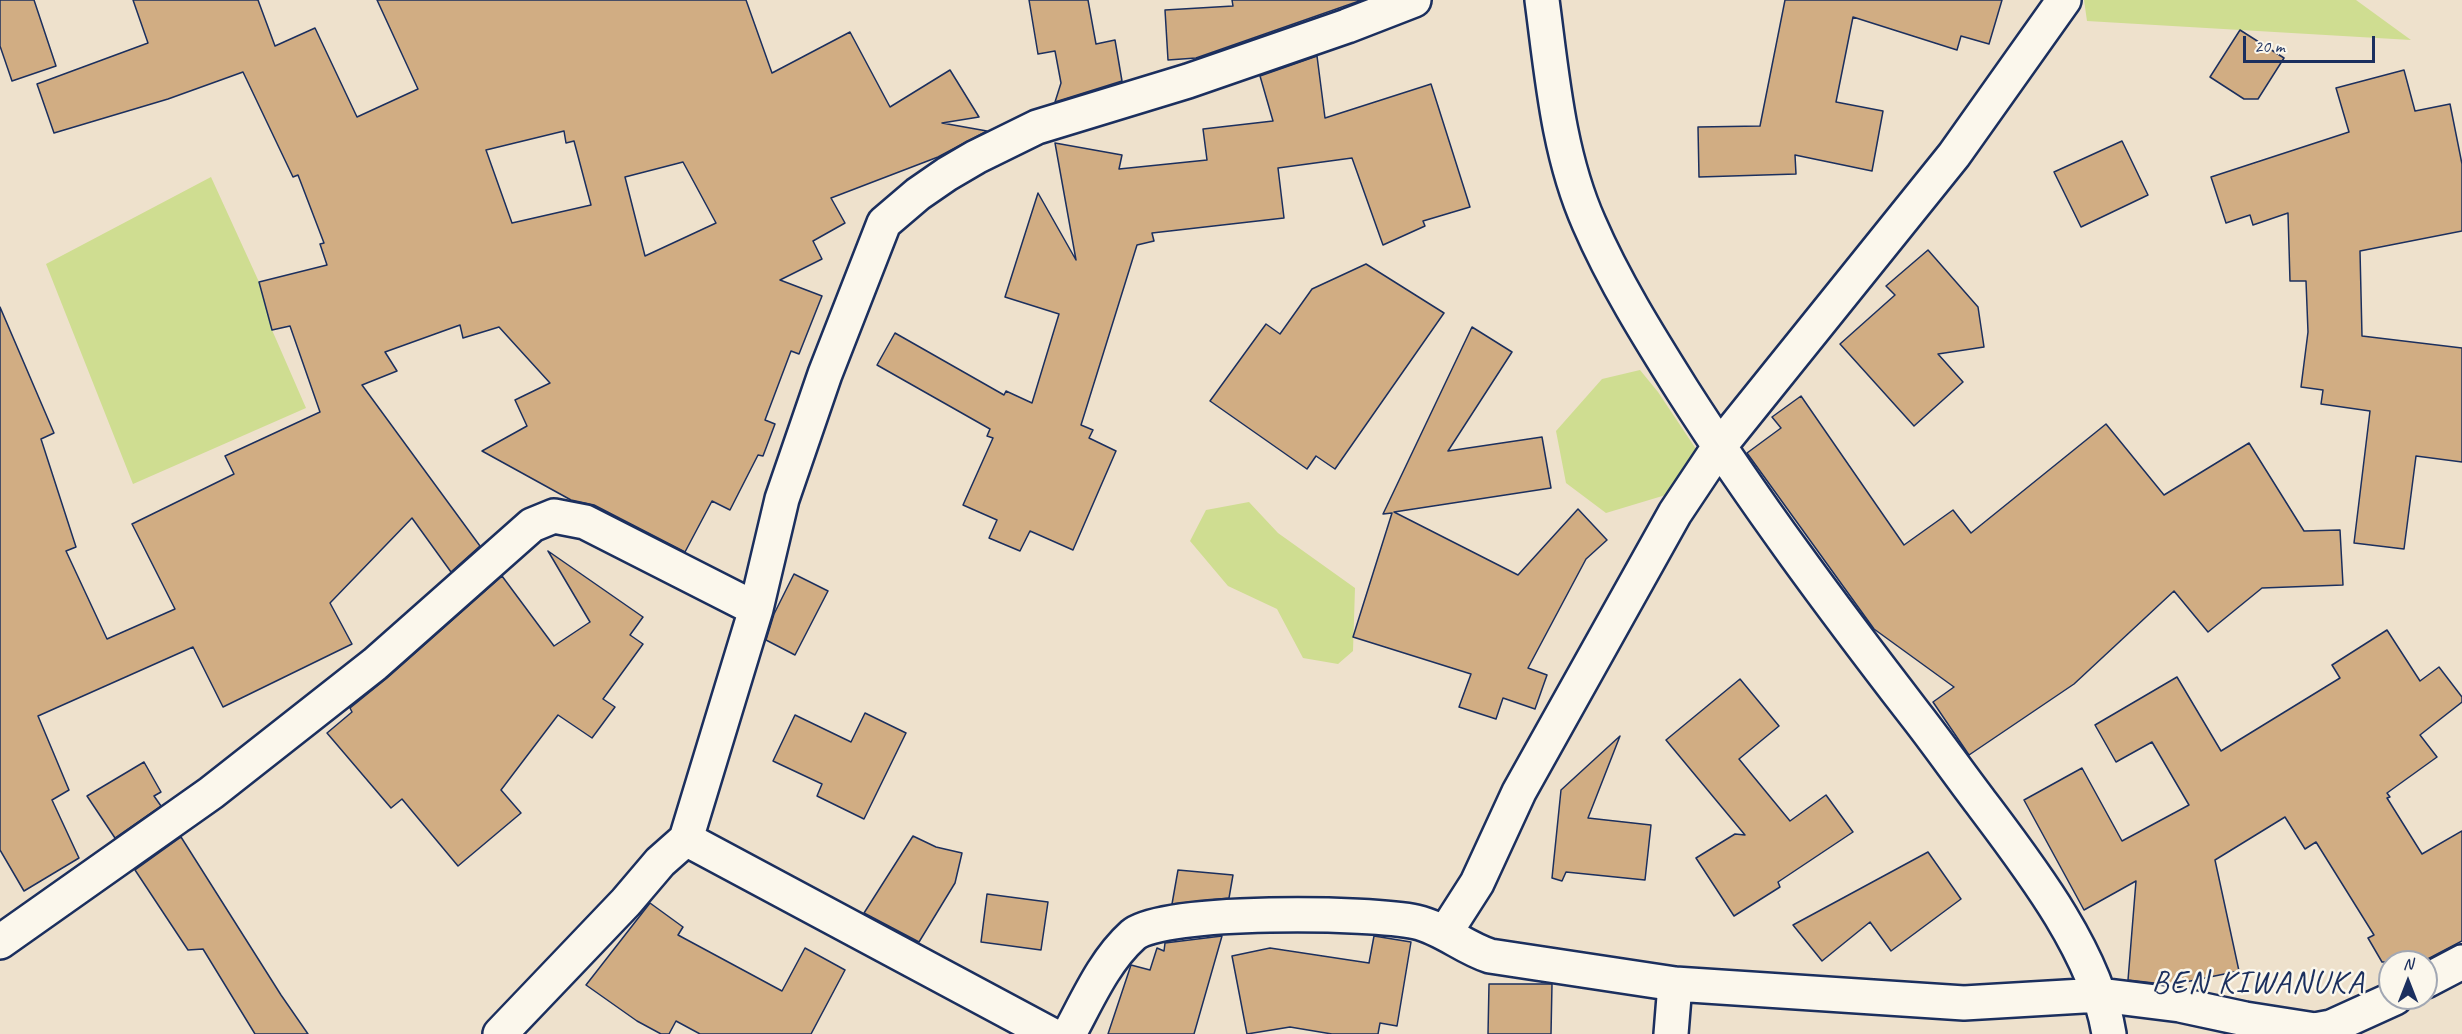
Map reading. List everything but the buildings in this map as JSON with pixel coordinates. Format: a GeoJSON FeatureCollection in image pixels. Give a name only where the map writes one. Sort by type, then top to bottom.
{"type":"FeatureCollection","features":[{"type":"Feature","properties":{"kind":"street"},"geometry":{"type":"LineString","coordinates":[[500,1034],[626,902],[660,862],[686,838],[756,609],[782,499],[825,374],[884,223],[918,194],[947,174],[976,157],[1037,128],[1188,81],[1347,26],[1414,0]]}},
{"type":"Feature","properties":{"kind":"street"},"geometry":{"type":"LineString","coordinates":[[1542,0],[1558,119],[1572,176],[1588,223],[1653,344],[1719,447],[1845,623],[2009,838],[2047,896],[2090,970],[2100,994],[2109,1034]]}},
{"type":"Feature","properties":{"kind":"street"},"geometry":{"type":"LineString","coordinates":[[1445,933],[1477,883],[1519,792],[1624,600],[1675,513],[1719,447],[1954,155],[2064,0]]}},
{"type":"Feature","properties":{"kind":"street"},"geometry":{"type":"LineString","coordinates":[[0,942],[211,793],[375,663],[532,525],[554,516],[585,522],[756,609]]}},
{"type":"Feature","properties":{"kind":"street"},"geometry":{"type":"LineString","coordinates":[[686,838],[1050,1034]]}},
{"type":"Feature","properties":{"kind":"street"},"geometry":{"type":"LineString","coordinates":[[1069,1034],[1118,951],[1134,934],[1146,928],[1205,918],[1337,916],[1410,921],[1445,933],[1473,951],[1490,956],[1675,984],[1964,1003],[2100,994],[2180,1005],[2245,1019],[2315,1030],[2331,1028],[2378,1006]]}},
{"type":"Feature","properties":{"kind":"street"},"geometry":{"type":"LineString","coordinates":[[2438,975],[2462,962]]}},
{"type":"Feature","properties":{"kind":"street"},"geometry":{"type":"LineString","coordinates":[[1671,1034],[1675,984]]}},
{"type":"Feature","properties":{"kind":"green space"},"geometry":{"type":"Polygon","coordinates":[[[2084,0],[2356,0],[2411,40],[2087,21],[2084,0]]]}},
{"type":"Feature","properties":{"kind":"green space"},"geometry":{"type":"Polygon","coordinates":[[[211,177],[259,282],[272,330],[306,408],[133,484],[46,264],[211,177]]]}},
{"type":"Feature","properties":{"kind":"green space"},"geometry":{"type":"Polygon","coordinates":[[[1640,370],[1658,392],[1702,458],[1669,494],[1606,513],[1566,483],[1556,431],[1602,379],[1640,370]]]}},
{"type":"Feature","properties":{"kind":"green space"},"geometry":{"type":"Polygon","coordinates":[[[1249,502],[1278,533],[1355,588],[1353,651],[1338,664],[1303,658],[1277,609],[1228,586],[1190,541],[1206,510],[1249,502]]]}},
{"type":"Feature","properties":{"kind":"district","name":"BEN KIWANUKA"},"geometry":{"type":"Point","coordinates":[2258,984]}}]}
